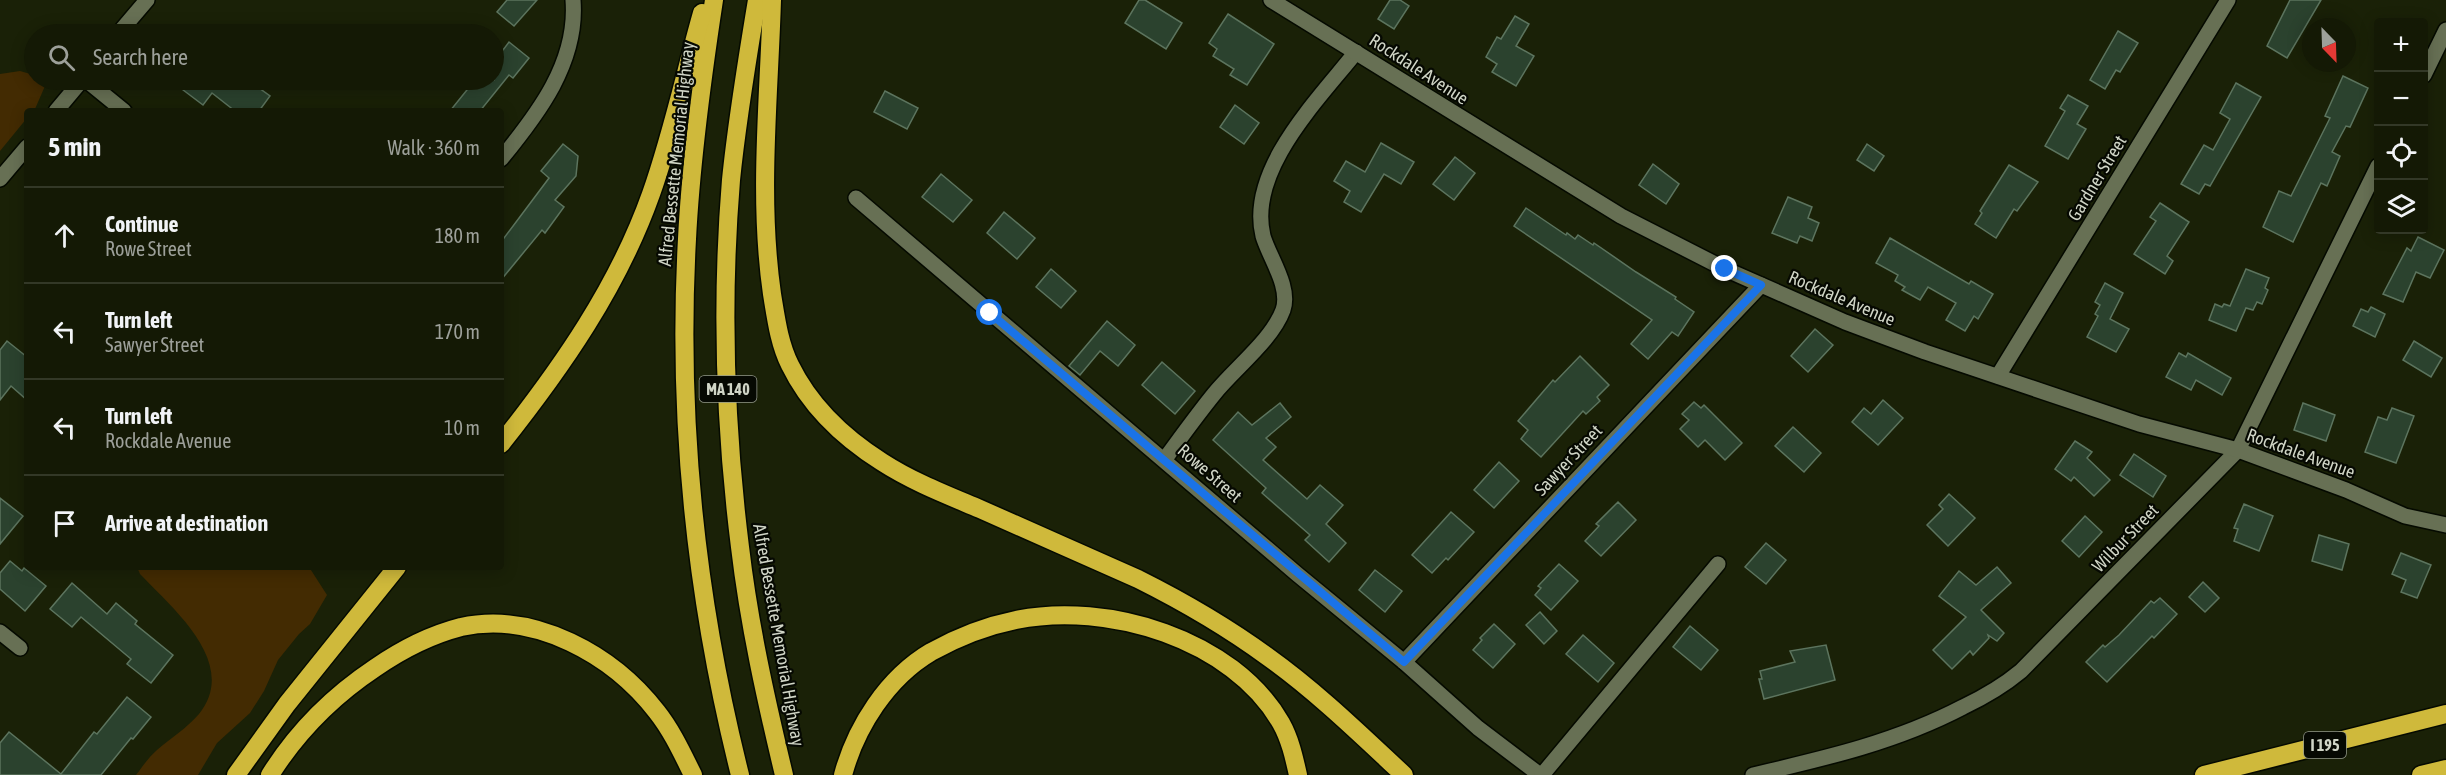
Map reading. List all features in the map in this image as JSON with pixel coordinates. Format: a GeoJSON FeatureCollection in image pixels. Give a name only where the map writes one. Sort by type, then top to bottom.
{"type":"FeatureCollection","features":[{"type":"Feature","properties":{"kind":"highway"},"geometry":{"type":"LineString","coordinates":[[504,440],[561,366],[589,323],[633,239],[651,195],[664,154],[706,0]]}},
{"type":"Feature","properties":{"kind":"highway","name":"Alfred Bessette Memorial Highway"},"geometry":{"type":"LineString","coordinates":[[714,0],[689,197],[685,282],[686,386],[699,570],[716,669],[740,775]]}},
{"type":"Feature","properties":{"kind":"highway","name":"Alfred Bessette Memorial Highway"},"geometry":{"type":"LineString","coordinates":[[757,0],[739,110],[731,181],[727,268],[728,378],[733,481],[740,549],[761,671],[784,775]]}},
{"type":"Feature","properties":{"kind":"highway"},"geometry":{"type":"LineString","coordinates":[[772,0],[765,194],[770,277],[782,343],[789,363],[811,399],[836,427],[862,449],[914,480],[1138,579],[1169,594],[1237,635],[1302,684],[1404,775]]}},
{"type":"Feature","properties":{"kind":"highway"},"geometry":{"type":"LineString","coordinates":[[236,775],[287,704],[395,570]]}},
{"type":"Feature","properties":{"kind":"highway"},"geometry":{"type":"LineString","coordinates":[[843,775],[848,755],[864,722],[882,696],[929,653],[957,638],[987,627],[1018,619],[1055,616],[1092,617],[1129,623],[1191,644],[1220,659],[1244,678],[1271,708],[1286,734],[1298,775]]}},
{"type":"Feature","properties":{"kind":"highway"},"geometry":{"type":"LineString","coordinates":[[270,775],[310,722],[359,678],[395,655],[437,634],[463,627],[490,625],[518,626],[545,632],[567,640],[607,663],[634,686],[658,712],[693,775]]}},
{"type":"Feature","properties":{"kind":"highway","name":"I 195"},"geometry":{"type":"LineString","coordinates":[[2204,775],[2446,714]]}},
{"type":"Feature","properties":{"kind":"highway"},"geometry":{"type":"LineString","coordinates":[[2421,775],[2446,769]]}},
{"type":"Feature","properties":{"kind":"street"},"geometry":{"type":"LineString","coordinates":[[127,24],[147,0]]}},
{"type":"Feature","properties":{"kind":"street"},"geometry":{"type":"LineString","coordinates":[[504,155],[537,115],[552,89],[568,46],[573,0]]}},
{"type":"Feature","properties":{"kind":"street","name":"Rockdale Avenue"},"geometry":{"type":"LineString","coordinates":[[1271,0],[1621,216],[1689,252],[1761,285],[1888,339],[2139,424],[2238,450],[2339,487],[2405,516],[2446,525]]}},
{"type":"Feature","properties":{"kind":"street","name":"Gardner Street"},"geometry":{"type":"LineString","coordinates":[[1998,376],[2228,0]]}},
{"type":"Feature","properties":{"kind":"street"},"geometry":{"type":"LineString","coordinates":[[2425,72],[2446,30]]}},
{"type":"Feature","properties":{"kind":"street"},"geometry":{"type":"LineString","coordinates":[[1165,459],[1214,394],[1274,327],[1284,308],[1282,283],[1263,236],[1261,199],[1272,166],[1285,143],[1356,52]]}},
{"type":"Feature","properties":{"kind":"street"},"geometry":{"type":"LineString","coordinates":[[59,108],[75,90]]}},
{"type":"Feature","properties":{"kind":"street"},"geometry":{"type":"LineString","coordinates":[[97,90],[120,108]]}},
{"type":"Feature","properties":{"kind":"street"},"geometry":{"type":"LineString","coordinates":[[0,179],[24,151]]}},
{"type":"Feature","properties":{"kind":"street","name":"Wilbur Street"},"geometry":{"type":"LineString","coordinates":[[1753,775],[1865,748],[1905,734],[1951,714],[2010,681],[2238,450],[2374,176]]}},
{"type":"Feature","properties":{"kind":"street","name":"Rowe Street"},"geometry":{"type":"LineString","coordinates":[[856,198],[1165,459],[1297,574],[1404,662],[1487,735],[1541,775]]}},
{"type":"Feature","properties":{"kind":"street","name":"Sawyer Street"},"geometry":{"type":"LineString","coordinates":[[1404,662],[1761,285]]}},
{"type":"Feature","properties":{"kind":"street"},"geometry":{"type":"LineString","coordinates":[[1541,775],[1718,564]]}},
{"type":"Feature","properties":{"kind":"street"},"geometry":{"type":"LineString","coordinates":[[0,632],[20,648]]}},
{"type":"Feature","properties":{"kind":"shaded area"},"geometry":{"type":"Polygon","coordinates":[[[24,72],[24,90],[43,90],[35,108],[24,108],[24,122],[0,151],[0,74],[24,72]]]}},
{"type":"Feature","properties":{"kind":"shaded area"},"geometry":{"type":"Polygon","coordinates":[[[138,570],[311,570],[327,595],[310,624],[278,660],[264,691],[250,713],[217,743],[198,775],[136,775],[154,753],[199,714],[210,695],[212,675],[207,656],[197,638],[184,620],[138,570]]]}},
{"type":"Feature","properties":{"kind":"building"},"geometry":{"type":"Polygon","coordinates":[[[507,0],[537,0],[514,26],[497,12],[507,0]]]}},
{"type":"Feature","properties":{"kind":"building"},"geometry":{"type":"Polygon","coordinates":[[[1139,0],[1145,0],[1182,23],[1166,49],[1125,23],[1139,0]]]}},
{"type":"Feature","properties":{"kind":"building"},"geometry":{"type":"Polygon","coordinates":[[[1390,0],[1400,0],[1409,6],[1394,29],[1378,19],[1390,0]]]}},
{"type":"Feature","properties":{"kind":"building"},"geometry":{"type":"Polygon","coordinates":[[[2290,0],[2321,0],[2310,18],[2302,18],[2302,32],[2287,58],[2267,46],[2290,0]]]}},
{"type":"Feature","properties":{"kind":"building"},"geometry":{"type":"Polygon","coordinates":[[[1228,14],[1274,44],[1247,85],[1230,75],[1234,69],[1213,56],[1217,49],[1209,43],[1228,14]]]}},
{"type":"Feature","properties":{"kind":"building"},"geometry":{"type":"Polygon","coordinates":[[[1515,16],[1529,24],[1516,46],[1534,56],[1516,86],[1492,72],[1497,64],[1486,57],[1497,37],[1501,39],[1515,16]]]}},
{"type":"Feature","properties":{"kind":"building"},"geometry":{"type":"Polygon","coordinates":[[[2118,31],[2138,43],[2120,72],[2116,70],[2105,89],[2090,80],[2118,31]]]}},
{"type":"Feature","properties":{"kind":"building"},"geometry":{"type":"Polygon","coordinates":[[[509,42],[529,58],[513,78],[509,75],[504,81],[504,49],[509,42]]]}},
{"type":"Feature","properties":{"kind":"building"},"geometry":{"type":"Polygon","coordinates":[[[2343,76],[2368,88],[2350,127],[2346,126],[2332,152],[2340,156],[2327,186],[2321,183],[2293,242],[2263,227],[2279,191],[2291,196],[2330,118],[2325,116],[2343,76]]]}},
{"type":"Feature","properties":{"kind":"building"},"geometry":{"type":"Polygon","coordinates":[[[2236,83],[2261,97],[2210,186],[2205,184],[2199,194],[2181,184],[2204,145],[2213,150],[2230,119],[2220,113],[2236,83]]]}},
{"type":"Feature","properties":{"kind":"building"},"geometry":{"type":"Polygon","coordinates":[[[183,90],[262,90],[270,96],[261,108],[231,108],[212,93],[203,105],[183,90]]]}},
{"type":"Feature","properties":{"kind":"building"},"geometry":{"type":"Polygon","coordinates":[[[467,90],[497,90],[482,108],[452,108],[467,90]]]}},
{"type":"Feature","properties":{"kind":"building"},"geometry":{"type":"Polygon","coordinates":[[[885,91],[918,108],[907,129],[874,112],[885,91]]]}},
{"type":"Feature","properties":{"kind":"building"},"geometry":{"type":"Polygon","coordinates":[[[2068,95],[2088,106],[2077,124],[2086,129],[2068,159],[2045,146],[2065,111],[2060,108],[2068,95]]]}},
{"type":"Feature","properties":{"kind":"building"},"geometry":{"type":"Polygon","coordinates":[[[1235,105],[1259,123],[1244,144],[1220,127],[1235,105]]]}},
{"type":"Feature","properties":{"kind":"building"},"geometry":{"type":"Polygon","coordinates":[[[1381,143],[1414,162],[1401,184],[1384,174],[1361,212],[1344,202],[1350,191],[1334,181],[1346,161],[1365,172],[1381,143]]]}},
{"type":"Feature","properties":{"kind":"building"},"geometry":{"type":"Polygon","coordinates":[[[563,144],[578,156],[576,176],[555,200],[564,207],[545,233],[542,230],[504,276],[504,238],[549,178],[541,171],[563,144]]]}},
{"type":"Feature","properties":{"kind":"building"},"geometry":{"type":"Polygon","coordinates":[[[1867,144],[1884,156],[1874,171],[1857,160],[1867,144]]]}},
{"type":"Feature","properties":{"kind":"building"},"geometry":{"type":"Polygon","coordinates":[[[1455,157],[1475,173],[1454,200],[1433,184],[1455,157]]]}},
{"type":"Feature","properties":{"kind":"building"},"geometry":{"type":"Polygon","coordinates":[[[1653,164],[1679,184],[1666,204],[1639,185],[1653,164]]]}},
{"type":"Feature","properties":{"kind":"building"},"geometry":{"type":"Polygon","coordinates":[[[2009,165],[2038,182],[2017,211],[2014,209],[1996,238],[1975,224],[1982,213],[1980,211],[2009,165]]]}},
{"type":"Feature","properties":{"kind":"building"},"geometry":{"type":"Polygon","coordinates":[[[941,174],[972,200],[953,222],[922,197],[941,174]]]}},
{"type":"Feature","properties":{"kind":"building"},"geometry":{"type":"Polygon","coordinates":[[[1788,197],[1812,207],[1808,218],[1819,223],[1812,241],[1800,236],[1797,243],[1772,233],[1788,197]]]}},
{"type":"Feature","properties":{"kind":"building"},"geometry":{"type":"Polygon","coordinates":[[[2160,203],[2189,222],[2167,256],[2173,261],[2165,274],[2134,254],[2156,221],[2150,217],[2160,203]]]}},
{"type":"Feature","properties":{"kind":"building"},"geometry":{"type":"Polygon","coordinates":[[[1526,208],[1566,235],[1567,233],[1575,239],[1578,235],[1593,245],[1594,243],[1676,297],[1675,299],[1694,312],[1678,336],[1672,332],[1648,359],[1631,344],[1652,320],[1514,226],[1526,208]]]}},
{"type":"Feature","properties":{"kind":"building"},"geometry":{"type":"Polygon","coordinates":[[[1004,212],[1035,238],[1017,259],[987,233],[1004,212]]]}},
{"type":"Feature","properties":{"kind":"building"},"geometry":{"type":"Polygon","coordinates":[[[2418,237],[2444,250],[2430,278],[2416,272],[2403,302],[2383,294],[2407,248],[2411,251],[2418,237]]]}},
{"type":"Feature","properties":{"kind":"building"},"geometry":{"type":"Polygon","coordinates":[[[1890,238],[1969,284],[1971,281],[1993,294],[1978,319],[1974,316],[1965,331],[1946,320],[1956,303],[1928,287],[1920,300],[1902,290],[1905,287],[1895,281],[1898,275],[1876,263],[1890,238]]]}},
{"type":"Feature","properties":{"kind":"building"},"geometry":{"type":"Polygon","coordinates":[[[1051,269],[1076,291],[1061,308],[1036,287],[1051,269]]]}},
{"type":"Feature","properties":{"kind":"building"},"geometry":{"type":"Polygon","coordinates":[[[2246,269],[2269,278],[2265,288],[2268,290],[2262,304],[2257,302],[2253,310],[2246,308],[2236,331],[2209,320],[2215,304],[2222,307],[2224,304],[2230,306],[2246,269]]]}},
{"type":"Feature","properties":{"kind":"building"},"geometry":{"type":"Polygon","coordinates":[[[2105,283],[2123,293],[2110,319],[2129,329],[2116,352],[2087,337],[2098,316],[2095,314],[2100,305],[2095,302],[2105,283]]]}},
{"type":"Feature","properties":{"kind":"building"},"geometry":{"type":"Polygon","coordinates":[[[2371,307],[2385,314],[2375,337],[2353,326],[2361,309],[2368,312],[2371,307]]]}},
{"type":"Feature","properties":{"kind":"building"},"geometry":{"type":"Polygon","coordinates":[[[1107,321],[1135,345],[1118,366],[1100,351],[1080,375],[1069,366],[1107,321]]]}},
{"type":"Feature","properties":{"kind":"building"},"geometry":{"type":"Polygon","coordinates":[[[1815,329],[1833,345],[1808,372],[1791,356],[1815,329]]]}},
{"type":"Feature","properties":{"kind":"building"},"geometry":{"type":"Polygon","coordinates":[[[7,341],[24,355],[24,397],[11,386],[0,400],[0,350],[7,341]]]}},
{"type":"Feature","properties":{"kind":"building"},"geometry":{"type":"Polygon","coordinates":[[[2414,341],[2442,358],[2431,377],[2403,360],[2414,341]]]}},
{"type":"Feature","properties":{"kind":"building"},"geometry":{"type":"Polygon","coordinates":[[[2179,353],[2186,357],[2188,353],[2231,378],[2222,395],[2196,380],[2191,390],[2166,377],[2179,353]]]}},
{"type":"Feature","properties":{"kind":"building"},"geometry":{"type":"Polygon","coordinates":[[[1580,356],[1609,385],[1597,397],[1600,401],[1586,414],[1583,411],[1541,457],[1521,439],[1528,430],[1518,421],[1553,380],[1555,382],[1580,356]]]}},
{"type":"Feature","properties":{"kind":"building"},"geometry":{"type":"Polygon","coordinates":[[[1162,362],[1195,391],[1175,414],[1142,385],[1162,362]]]}},
{"type":"Feature","properties":{"kind":"building"},"geometry":{"type":"Polygon","coordinates":[[[1883,400],[1903,418],[1878,445],[1852,422],[1864,408],[1871,414],[1883,400]]]}},
{"type":"Feature","properties":{"kind":"building"},"geometry":{"type":"Polygon","coordinates":[[[1694,402],[1701,408],[1704,405],[1742,443],[1725,460],[1705,440],[1698,447],[1680,429],[1689,420],[1682,414],[1694,402]]]}},
{"type":"Feature","properties":{"kind":"building"},"geometry":{"type":"Polygon","coordinates":[[[1280,403],[1291,417],[1266,438],[1276,447],[1263,460],[1307,499],[1320,485],[1343,505],[1326,524],[1346,543],[1329,562],[1305,540],[1310,535],[1262,493],[1266,488],[1213,440],[1238,412],[1252,425],[1280,403]]]}},
{"type":"Feature","properties":{"kind":"building"},"geometry":{"type":"Polygon","coordinates":[[[2303,403],[2335,415],[2326,441],[2294,430],[2303,403]]]}},
{"type":"Feature","properties":{"kind":"building"},"geometry":{"type":"Polygon","coordinates":[[[2392,408],[2414,416],[2396,463],[2365,452],[2378,417],[2387,420],[2392,408]]]}},
{"type":"Feature","properties":{"kind":"building"},"geometry":{"type":"Polygon","coordinates":[[[1793,427],[1821,453],[1804,472],[1775,446],[1793,427]]]}},
{"type":"Feature","properties":{"kind":"building"},"geometry":{"type":"Polygon","coordinates":[[[2075,441],[2092,452],[2087,458],[2110,480],[2094,496],[2074,477],[2071,481],[2055,469],[2075,441]]]}},
{"type":"Feature","properties":{"kind":"building"},"geometry":{"type":"Polygon","coordinates":[[[2134,454],[2166,476],[2153,497],[2120,475],[2134,454]]]}},
{"type":"Feature","properties":{"kind":"building"},"geometry":{"type":"Polygon","coordinates":[[[1499,462],[1519,481],[1494,508],[1474,490],[1499,462]]]}},
{"type":"Feature","properties":{"kind":"building"},"geometry":{"type":"Polygon","coordinates":[[[1949,494],[1975,518],[1948,546],[1927,525],[1943,509],[1939,505],[1949,494]]]}},
{"type":"Feature","properties":{"kind":"building"},"geometry":{"type":"Polygon","coordinates":[[[0,498],[23,516],[0,544],[0,498]]]}},
{"type":"Feature","properties":{"kind":"building"},"geometry":{"type":"Polygon","coordinates":[[[1618,502],[1636,520],[1601,556],[1585,541],[1599,526],[1596,524],[1618,502]]]}},
{"type":"Feature","properties":{"kind":"building"},"geometry":{"type":"Polygon","coordinates":[[[2244,504],[2273,516],[2259,551],[2234,541],[2238,529],[2234,528],[2244,504]]]}},
{"type":"Feature","properties":{"kind":"building"},"geometry":{"type":"Polygon","coordinates":[[[1451,512],[1474,532],[1448,560],[1446,558],[1432,573],[1412,555],[1451,512]]]}},
{"type":"Feature","properties":{"kind":"building"},"geometry":{"type":"Polygon","coordinates":[[[2085,516],[2102,532],[2079,557],[2062,541],[2085,516]]]}},
{"type":"Feature","properties":{"kind":"building"},"geometry":{"type":"Polygon","coordinates":[[[2319,535],[2349,544],[2342,570],[2312,561],[2319,535]]]}},
{"type":"Feature","properties":{"kind":"building"},"geometry":{"type":"Polygon","coordinates":[[[1766,543],[1786,560],[1766,584],[1745,567],[1766,543]]]}},
{"type":"Feature","properties":{"kind":"building"},"geometry":{"type":"Polygon","coordinates":[[[2401,553],[2431,565],[2417,598],[2401,592],[2406,580],[2392,574],[2401,553]]]}},
{"type":"Feature","properties":{"kind":"building"},"geometry":{"type":"Polygon","coordinates":[[[10,561],[22,571],[24,568],[46,586],[25,611],[0,589],[0,573],[10,561]]]}},
{"type":"Feature","properties":{"kind":"building"},"geometry":{"type":"Polygon","coordinates":[[[1559,564],[1578,581],[1551,610],[1535,595],[1541,588],[1538,586],[1559,564]]]}},
{"type":"Feature","properties":{"kind":"building"},"geometry":{"type":"Polygon","coordinates":[[[1997,567],[2011,583],[1981,610],[2004,633],[1997,641],[1988,635],[1989,638],[1973,655],[1970,651],[1952,669],[1933,650],[1966,617],[1939,596],[1959,571],[1976,585],[1997,567]]]}},
{"type":"Feature","properties":{"kind":"building"},"geometry":{"type":"Polygon","coordinates":[[[1375,570],[1402,591],[1385,612],[1359,590],[1375,570]]]}},
{"type":"Feature","properties":{"kind":"building"},"geometry":{"type":"Polygon","coordinates":[[[2203,582],[2219,598],[2205,612],[2189,597],[2203,582]]]}},
{"type":"Feature","properties":{"kind":"building"},"geometry":{"type":"Polygon","coordinates":[[[72,583],[107,614],[116,603],[137,621],[135,624],[173,655],[151,683],[127,664],[131,659],[81,617],[72,627],[50,609],[72,583]]]}},
{"type":"Feature","properties":{"kind":"building"},"geometry":{"type":"Polygon","coordinates":[[[2160,598],[2177,614],[2107,682],[2086,662],[2103,645],[2105,647],[2119,635],[2151,601],[2154,603],[2160,598]]]}},
{"type":"Feature","properties":{"kind":"building"},"geometry":{"type":"Polygon","coordinates":[[[1540,612],[1557,631],[1544,644],[1526,625],[1540,612]]]}},
{"type":"Feature","properties":{"kind":"building"},"geometry":{"type":"Polygon","coordinates":[[[1494,624],[1515,644],[1493,668],[1473,650],[1482,640],[1480,638],[1494,624]]]}},
{"type":"Feature","properties":{"kind":"building"},"geometry":{"type":"Polygon","coordinates":[[[1690,626],[1718,650],[1701,670],[1673,647],[1690,626]]]}},
{"type":"Feature","properties":{"kind":"building"},"geometry":{"type":"Polygon","coordinates":[[[1583,635],[1614,663],[1598,682],[1566,654],[1583,635]]]}},
{"type":"Feature","properties":{"kind":"building"},"geometry":{"type":"Polygon","coordinates":[[[1826,645],[1835,680],[1764,699],[1759,679],[1762,679],[1760,671],[1795,662],[1790,651],[1826,645]]]}},
{"type":"Feature","properties":{"kind":"building"},"geometry":{"type":"Polygon","coordinates":[[[127,697],[151,717],[101,775],[0,775],[0,743],[9,732],[61,774],[94,732],[97,734],[127,697]]]}},
{"type":"Feature","properties":{"kind":"route"},"geometry":{"type":"LineString","coordinates":[[990,313],[1165,459],[1257,541],[1404,662],[1761,285],[1725,269]]}}]}
